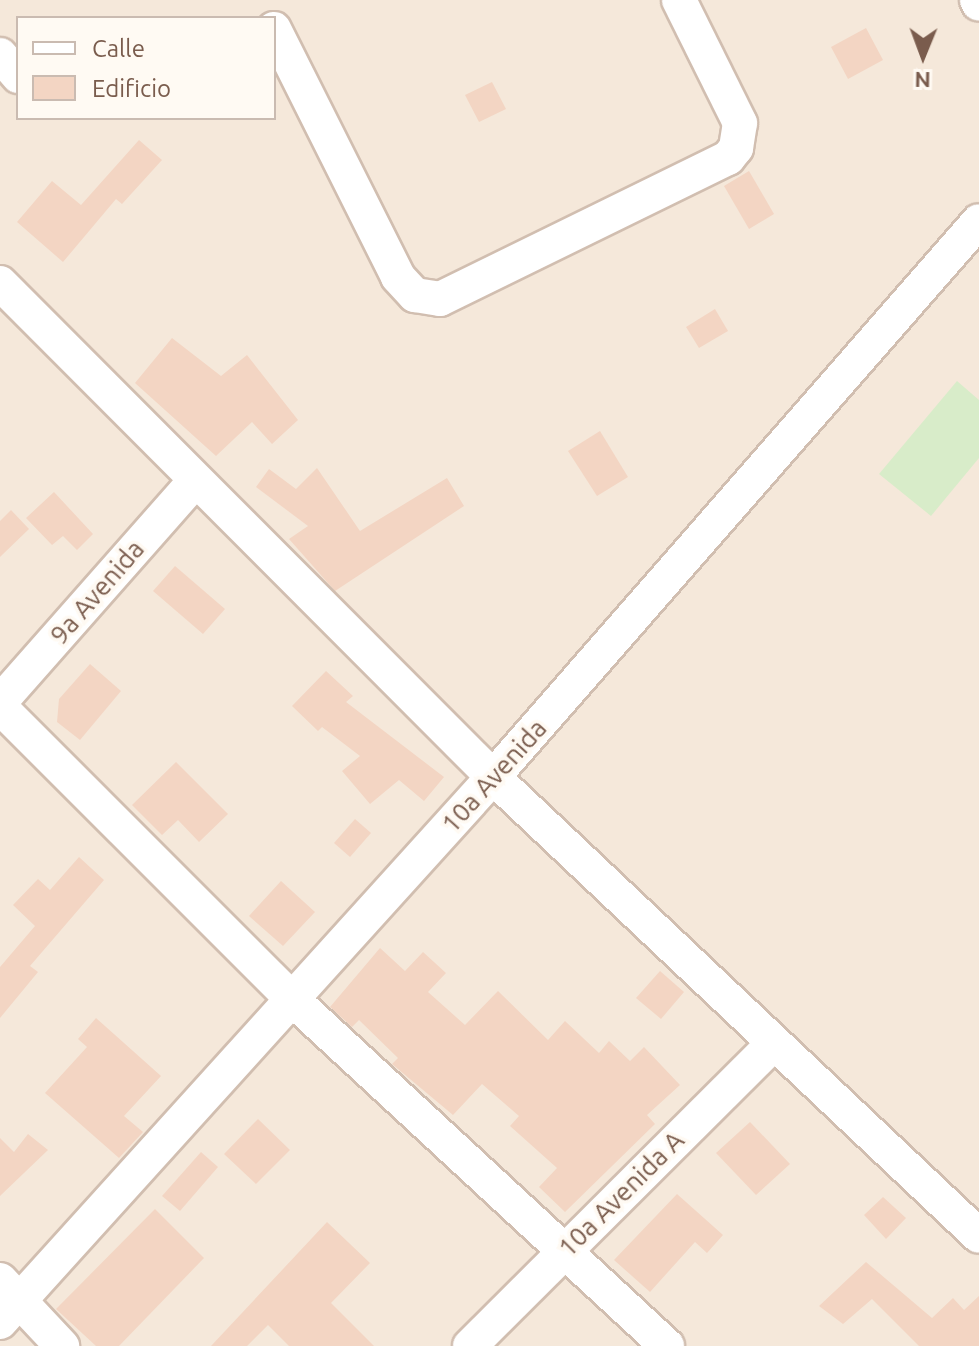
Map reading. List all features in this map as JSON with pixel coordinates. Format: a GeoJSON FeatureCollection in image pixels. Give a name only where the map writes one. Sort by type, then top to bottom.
{"type":"FeatureCollection","features":[{"type":"Feature","properties":{"kind":"street"},"geometry":{"type":"LineString","coordinates":[[276,33],[398,277],[415,295],[440,299],[728,158],[736,148],[740,123],[679,0]]}},
{"type":"Feature","properties":{"kind":"street"},"geometry":{"type":"LineString","coordinates":[[0,55],[16,74]]}},
{"type":"Feature","properties":{"kind":"street","name":"10a Avenida"},"geometry":{"type":"LineString","coordinates":[[6,1301],[292,999],[493,777],[979,221]]}},
{"type":"Feature","properties":{"kind":"street"},"geometry":{"type":"LineString","coordinates":[[0,283],[194,482],[493,777],[979,1236]]}},
{"type":"Feature","properties":{"kind":"street","name":"9a Avenida"},"geometry":{"type":"LineString","coordinates":[[0,705],[194,482]]}},
{"type":"Feature","properties":{"kind":"street"},"geometry":{"type":"LineString","coordinates":[[0,705],[292,999],[667,1346]]}},
{"type":"Feature","properties":{"kind":"street","name":"10a Avenida A"},"geometry":{"type":"LineString","coordinates":[[470,1346],[773,1044]]}},
{"type":"Feature","properties":{"kind":"street"},"geometry":{"type":"LineString","coordinates":[[6,1301],[62,1346]]}},
{"type":"Feature","properties":{"kind":"shaded area"},"geometry":{"type":"Polygon","coordinates":[[[0,0],[979,0],[979,1346],[0,1346],[0,0]]]}},
{"type":"Feature","properties":{"kind":"green space"},"geometry":{"type":"Polygon","coordinates":[[[957,381],[979,400],[979,458],[931,516],[879,474],[957,381]]]}},
{"type":"Feature","properties":{"kind":"building"},"geometry":{"type":"Polygon","coordinates":[[[866,28],[883,60],[848,79],[831,47],[866,28]]]}},
{"type":"Feature","properties":{"kind":"building"},"geometry":{"type":"Polygon","coordinates":[[[492,82],[506,109],[479,122],[465,95],[492,82]]]}},
{"type":"Feature","properties":{"kind":"building"},"geometry":{"type":"Polygon","coordinates":[[[139,140],[162,160],[122,204],[116,199],[63,262],[17,222],[52,181],[81,205],[139,140]]]}},
{"type":"Feature","properties":{"kind":"building"},"geometry":{"type":"Polygon","coordinates":[[[749,171],[774,214],[749,229],[724,186],[749,171]]]}},
{"type":"Feature","properties":{"kind":"building"},"geometry":{"type":"Polygon","coordinates":[[[715,309],[728,331],[699,348],[686,327],[715,309]]]}},
{"type":"Feature","properties":{"kind":"building"},"geometry":{"type":"Polygon","coordinates":[[[172,338],[221,376],[247,355],[298,420],[272,444],[252,422],[216,456],[135,383],[172,338]]]}},
{"type":"Feature","properties":{"kind":"building"},"geometry":{"type":"Polygon","coordinates":[[[600,431],[628,477],[597,496],[568,451],[600,431]]]}},
{"type":"Feature","properties":{"kind":"building"},"geometry":{"type":"Polygon","coordinates":[[[317,468],[360,531],[447,478],[464,506],[335,591],[289,539],[308,526],[256,487],[269,469],[296,489],[317,468]]]}},
{"type":"Feature","properties":{"kind":"building"},"geometry":{"type":"Polygon","coordinates":[[[54,492],[93,534],[77,550],[63,536],[52,545],[26,518],[54,492]]]}},
{"type":"Feature","properties":{"kind":"building"},"geometry":{"type":"Polygon","coordinates":[[[11,510],[29,529],[0,557],[0,521],[11,510]]]}},
{"type":"Feature","properties":{"kind":"building"},"geometry":{"type":"Polygon","coordinates":[[[175,566],[225,609],[203,634],[153,591],[175,566]]]}},
{"type":"Feature","properties":{"kind":"building"},"geometry":{"type":"Polygon","coordinates":[[[90,664],[121,691],[80,740],[57,722],[59,699],[90,664]]]}},
{"type":"Feature","properties":{"kind":"building"},"geometry":{"type":"Polygon","coordinates":[[[326,671],[353,696],[346,702],[444,777],[424,801],[399,780],[370,804],[342,771],[360,756],[322,727],[318,731],[292,706],[326,671]]]}},
{"type":"Feature","properties":{"kind":"building"},"geometry":{"type":"Polygon","coordinates":[[[176,762],[228,814],[199,842],[178,820],[162,835],[132,805],[176,762]]]}},
{"type":"Feature","properties":{"kind":"building"},"geometry":{"type":"Polygon","coordinates":[[[355,819],[371,833],[350,857],[334,843],[355,819]]]}},
{"type":"Feature","properties":{"kind":"building"},"geometry":{"type":"Polygon","coordinates":[[[79,857],[104,880],[30,966],[38,972],[0,1018],[0,967],[35,926],[13,905],[38,879],[50,890],[79,857]]]}},
{"type":"Feature","properties":{"kind":"building"},"geometry":{"type":"Polygon","coordinates":[[[281,881],[315,912],[283,946],[249,916],[281,881]]]}},
{"type":"Feature","properties":{"kind":"building"},"geometry":{"type":"Polygon","coordinates":[[[380,948],[405,971],[423,952],[446,973],[428,992],[465,1025],[498,991],[548,1040],[565,1021],[599,1053],[609,1041],[630,1061],[644,1047],[680,1085],[647,1115],[655,1124],[565,1212],[539,1187],[557,1168],[510,1126],[519,1116],[482,1084],[453,1115],[392,1064],[398,1058],[359,1020],[352,1027],[330,1007],[380,948]]]}},
{"type":"Feature","properties":{"kind":"building"},"geometry":{"type":"Polygon","coordinates":[[[660,971],[684,992],[661,1019],[636,998],[660,971]]]}},
{"type":"Feature","properties":{"kind":"building"},"geometry":{"type":"Polygon","coordinates":[[[96,1018],[161,1076],[124,1116],[143,1132],[119,1158],[45,1093],[87,1047],[78,1039],[96,1018]]]}},
{"type":"Feature","properties":{"kind":"building"},"geometry":{"type":"Polygon","coordinates":[[[258,1119],[290,1150],[256,1184],[224,1154],[258,1119]]]}},
{"type":"Feature","properties":{"kind":"building"},"geometry":{"type":"Polygon","coordinates":[[[750,1122],[790,1164],[756,1195],[716,1153],[750,1122]]]}},
{"type":"Feature","properties":{"kind":"building"},"geometry":{"type":"Polygon","coordinates":[[[28,1134],[48,1150],[0,1196],[0,1138],[14,1152],[28,1134]]]}},
{"type":"Feature","properties":{"kind":"building"},"geometry":{"type":"Polygon","coordinates":[[[201,1152],[218,1167],[180,1211],[162,1196],[201,1152]]]}},
{"type":"Feature","properties":{"kind":"building"},"geometry":{"type":"Polygon","coordinates":[[[677,1194],[723,1235],[707,1253],[695,1242],[650,1292],[614,1260],[677,1194]]]}},
{"type":"Feature","properties":{"kind":"building"},"geometry":{"type":"Polygon","coordinates":[[[883,1197],[906,1218],[886,1239],[864,1215],[883,1197]]]}},
{"type":"Feature","properties":{"kind":"building"},"geometry":{"type":"Polygon","coordinates":[[[155,1209],[204,1258],[119,1346],[96,1346],[56,1309],[155,1209]]]}},
{"type":"Feature","properties":{"kind":"building"},"geometry":{"type":"Polygon","coordinates":[[[327,1222],[370,1263],[331,1303],[374,1346],[289,1346],[268,1325],[247,1346],[211,1346],[327,1222]]]}},
{"type":"Feature","properties":{"kind":"building"},"geometry":{"type":"Polygon","coordinates":[[[866,1262],[932,1318],[953,1298],[964,1310],[979,1296],[979,1346],[919,1346],[872,1299],[843,1324],[819,1306],[866,1262]]]}}]}
